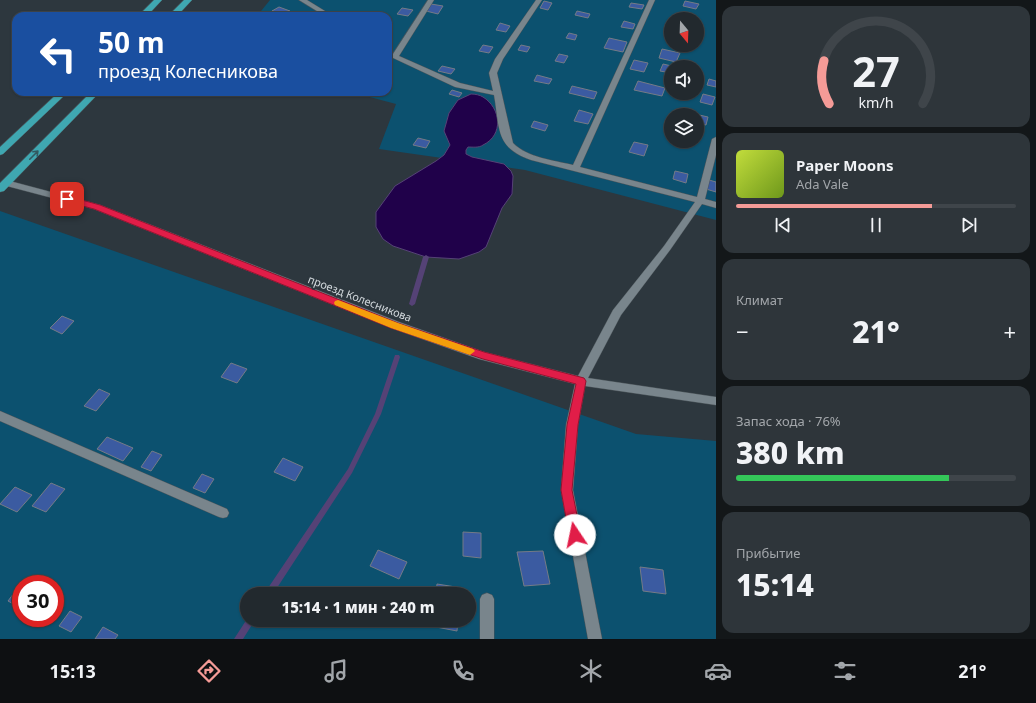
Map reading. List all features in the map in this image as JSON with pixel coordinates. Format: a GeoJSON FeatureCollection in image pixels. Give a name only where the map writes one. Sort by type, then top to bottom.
{"type":"FeatureCollection","features":[{"type":"Feature","properties":{"kind":"highway"},"geometry":{"type":"LineString","coordinates":[[146,12],[158,0]]}},
{"type":"Feature","properties":{"kind":"highway"},"geometry":{"type":"LineString","coordinates":[[176,12],[188,0]]}},
{"type":"Feature","properties":{"kind":"highway"},"geometry":{"type":"LineString","coordinates":[[0,152],[60,96]]}},
{"type":"Feature","properties":{"kind":"highway"},"geometry":{"type":"LineString","coordinates":[[2,184],[92,96]]}},
{"type":"Feature","properties":{"kind":"street"},"geometry":{"type":"LineString","coordinates":[[302,0],[323,12]]}},
{"type":"Feature","properties":{"kind":"street"},"geometry":{"type":"LineString","coordinates":[[392,54],[431,0]]}},
{"type":"Feature","properties":{"kind":"street"},"geometry":{"type":"LineString","coordinates":[[539,0],[499,59],[493,73],[507,141],[511,147],[522,154],[716,206]]}},
{"type":"Feature","properties":{"kind":"street"},"geometry":{"type":"LineString","coordinates":[[576,168],[652,0]]}},
{"type":"Feature","properties":{"kind":"street"},"geometry":{"type":"LineString","coordinates":[[392,55],[458,85],[498,94]]}},
{"type":"Feature","properties":{"kind":"street"},"geometry":{"type":"LineString","coordinates":[[595,639],[567,490],[572,425],[581,381],[617,313],[667,248],[700,201],[716,140]]}},
{"type":"Feature","properties":{"kind":"street","name":"проезд Колесникова"},"geometry":{"type":"LineString","coordinates":[[2,184],[97,207],[395,325],[483,356],[581,381],[716,401]]}},
{"type":"Feature","properties":{"kind":"street"},"geometry":{"type":"LineString","coordinates":[[0,416],[223,514]]}},
{"type":"Feature","properties":{"kind":"street"},"geometry":{"type":"LineString","coordinates":[[487,600],[487,639]]}},
{"type":"Feature","properties":{"kind":"shaded area"},"geometry":{"type":"Polygon","coordinates":[[[270,0],[716,0],[716,220],[525,170],[379,149],[396,104],[366,96],[392,96],[392,12],[260,12],[270,0]]]}},
{"type":"Feature","properties":{"kind":"shaded area"},"geometry":{"type":"Polygon","coordinates":[[[471,94],[476,94],[483,97],[489,102],[494,108],[498,121],[497,128],[490,141],[480,147],[468,147],[466,154],[472,157],[504,164],[511,171],[513,176],[512,194],[502,208],[486,247],[479,252],[459,259],[426,257],[393,246],[383,239],[376,227],[376,212],[395,186],[444,155],[450,145],[444,131],[449,113],[458,100],[471,94]]]}},
{"type":"Feature","properties":{"kind":"shaded area"},"geometry":{"type":"Polygon","coordinates":[[[0,211],[636,434],[716,441],[716,639],[0,639],[0,211]]]}},
{"type":"Feature","properties":{"kind":"building"},"geometry":{"type":"Polygon","coordinates":[[[544,1],[552,3],[548,10],[540,8],[544,1]]]}},
{"type":"Feature","properties":{"kind":"building"},"geometry":{"type":"Polygon","coordinates":[[[685,1],[699,4],[696,9],[683,6],[685,1]]]}},
{"type":"Feature","properties":{"kind":"building"},"geometry":{"type":"Polygon","coordinates":[[[631,3],[644,5],[642,9],[629,7],[631,3]]]}},
{"type":"Feature","properties":{"kind":"building"},"geometry":{"type":"Polygon","coordinates":[[[431,4],[443,6],[438,14],[426,11],[431,4]]]}},
{"type":"Feature","properties":{"kind":"building"},"geometry":{"type":"Polygon","coordinates":[[[279,7],[290,11],[275,12],[272,11],[279,7]]]}},
{"type":"Feature","properties":{"kind":"building"},"geometry":{"type":"Polygon","coordinates":[[[402,8],[413,10],[408,16],[397,14],[402,8]]]}},
{"type":"Feature","properties":{"kind":"building"},"geometry":{"type":"Polygon","coordinates":[[[577,11],[590,14],[588,18],[575,15],[577,11]]]}},
{"type":"Feature","properties":{"kind":"building"},"geometry":{"type":"Polygon","coordinates":[[[624,21],[635,24],[633,29],[621,27],[624,21]]]}},
{"type":"Feature","properties":{"kind":"building"},"geometry":{"type":"Polygon","coordinates":[[[500,23],[510,26],[506,32],[496,30],[500,23]]]}},
{"type":"Feature","properties":{"kind":"building"},"geometry":{"type":"Polygon","coordinates":[[[569,33],[577,35],[575,40],[566,38],[569,33]]]}},
{"type":"Feature","properties":{"kind":"building"},"geometry":{"type":"Polygon","coordinates":[[[609,38],[627,42],[623,52],[604,48],[609,38]]]}},
{"type":"Feature","properties":{"kind":"building"},"geometry":{"type":"Polygon","coordinates":[[[483,45],[493,47],[489,53],[479,51],[483,45]]]}},
{"type":"Feature","properties":{"kind":"building"},"geometry":{"type":"Polygon","coordinates":[[[521,45],[530,47],[527,52],[518,50],[521,45]]]}},
{"type":"Feature","properties":{"kind":"building"},"geometry":{"type":"Polygon","coordinates":[[[662,49],[664,49],[664,52],[680,53],[677,60],[659,58],[662,49]]]}},
{"type":"Feature","properties":{"kind":"building"},"geometry":{"type":"Polygon","coordinates":[[[559,54],[568,56],[564,63],[555,61],[559,54]]]}},
{"type":"Feature","properties":{"kind":"building"},"geometry":{"type":"Polygon","coordinates":[[[634,60],[648,63],[644,72],[630,69],[634,60]]]}},
{"type":"Feature","properties":{"kind":"building"},"geometry":{"type":"Polygon","coordinates":[[[663,64],[664,64],[664,72],[660,71],[663,64]]]}},
{"type":"Feature","properties":{"kind":"building"},"geometry":{"type":"Polygon","coordinates":[[[442,66],[455,69],[451,74],[438,71],[442,66]]]}},
{"type":"Feature","properties":{"kind":"building"},"geometry":{"type":"Polygon","coordinates":[[[537,75],[552,79],[549,84],[534,81],[537,75]]]}},
{"type":"Feature","properties":{"kind":"building"},"geometry":{"type":"Polygon","coordinates":[[[709,79],[716,81],[716,87],[707,85],[709,79]]]}},
{"type":"Feature","properties":{"kind":"building"},"geometry":{"type":"Polygon","coordinates":[[[638,81],[664,88],[662,96],[634,90],[638,81]]]}},
{"type":"Feature","properties":{"kind":"building"},"geometry":{"type":"Polygon","coordinates":[[[572,86],[597,92],[594,99],[569,93],[572,86]]]}},
{"type":"Feature","properties":{"kind":"building"},"geometry":{"type":"Polygon","coordinates":[[[452,90],[462,93],[459,97],[449,94],[452,90]]]}},
{"type":"Feature","properties":{"kind":"building"},"geometry":{"type":"Polygon","coordinates":[[[704,94],[715,97],[712,105],[700,102],[701,100],[704,100],[704,94]]]}},
{"type":"Feature","properties":{"kind":"building"},"geometry":{"type":"Polygon","coordinates":[[[579,110],[593,114],[588,124],[574,121],[579,110]]]}},
{"type":"Feature","properties":{"kind":"building"},"geometry":{"type":"Polygon","coordinates":[[[704,116],[708,117],[706,125],[704,125],[704,116]]]}},
{"type":"Feature","properties":{"kind":"building"},"geometry":{"type":"Polygon","coordinates":[[[534,121],[548,125],[545,131],[531,127],[534,121]]]}},
{"type":"Feature","properties":{"kind":"building"},"geometry":{"type":"Polygon","coordinates":[[[418,138],[430,141],[426,148],[413,145],[418,138]]]}},
{"type":"Feature","properties":{"kind":"building"},"geometry":{"type":"Polygon","coordinates":[[[634,142],[648,145],[644,156],[629,152],[634,142]]]}},
{"type":"Feature","properties":{"kind":"building"},"geometry":{"type":"Polygon","coordinates":[[[675,171],[688,174],[686,183],[673,179],[675,171]]]}},
{"type":"Feature","properties":{"kind":"building"},"geometry":{"type":"Polygon","coordinates":[[[709,180],[716,182],[716,192],[706,189],[709,180]]]}},
{"type":"Feature","properties":{"kind":"building"},"geometry":{"type":"Polygon","coordinates":[[[62,316],[74,321],[62,334],[50,328],[62,316]]]}},
{"type":"Feature","properties":{"kind":"building"},"geometry":{"type":"Polygon","coordinates":[[[231,363],[247,369],[237,383],[221,377],[231,363]]]}},
{"type":"Feature","properties":{"kind":"building"},"geometry":{"type":"Polygon","coordinates":[[[99,389],[110,394],[96,411],[84,406],[99,389]]]}},
{"type":"Feature","properties":{"kind":"building"},"geometry":{"type":"Polygon","coordinates":[[[107,437],[133,448],[123,461],[97,449],[107,437]]]}},
{"type":"Feature","properties":{"kind":"building"},"geometry":{"type":"Polygon","coordinates":[[[152,451],[162,455],[151,471],[141,467],[152,451]]]}},
{"type":"Feature","properties":{"kind":"building"},"geometry":{"type":"Polygon","coordinates":[[[283,458],[303,467],[295,481],[274,472],[283,458]]]}},
{"type":"Feature","properties":{"kind":"building"},"geometry":{"type":"Polygon","coordinates":[[[202,474],[214,479],[205,493],[193,488],[202,474]]]}},
{"type":"Feature","properties":{"kind":"building"},"geometry":{"type":"Polygon","coordinates":[[[51,483],[65,489],[46,512],[32,506],[51,483]]]}},
{"type":"Feature","properties":{"kind":"building"},"geometry":{"type":"Polygon","coordinates":[[[15,487],[32,495],[17,512],[0,504],[15,487]]]}},
{"type":"Feature","properties":{"kind":"building"},"geometry":{"type":"Polygon","coordinates":[[[463,532],[481,533],[481,558],[463,556],[463,532]]]}},
{"type":"Feature","properties":{"kind":"building"},"geometry":{"type":"Polygon","coordinates":[[[378,550],[407,562],[399,579],[370,566],[378,550]]]}},
{"type":"Feature","properties":{"kind":"building"},"geometry":{"type":"Polygon","coordinates":[[[543,551],[550,584],[524,586],[517,552],[543,551]]]}},
{"type":"Feature","properties":{"kind":"building"},"geometry":{"type":"Polygon","coordinates":[[[640,567],[663,570],[666,594],[643,591],[640,567]]]}},
{"type":"Feature","properties":{"kind":"building"},"geometry":{"type":"Polygon","coordinates":[[[437,584],[456,587],[437,587],[437,584]]]}},
{"type":"Feature","properties":{"kind":"building"},"geometry":{"type":"Polygon","coordinates":[[[12,596],[12,603],[8,601],[12,596]]]}},
{"type":"Feature","properties":{"kind":"building"},"geometry":{"type":"Polygon","coordinates":[[[70,611],[82,617],[71,632],[61,627],[64,627],[64,619],[70,611]]]}},
{"type":"Feature","properties":{"kind":"building"},"geometry":{"type":"Polygon","coordinates":[[[103,627],[118,635],[115,639],[95,639],[103,627]]]}},
{"type":"Feature","properties":{"kind":"building"},"geometry":{"type":"Polygon","coordinates":[[[436,627],[457,627],[457,631],[436,627]]]}},
{"type":"Feature","properties":{"kind":"waterway"},"geometry":{"type":"LineString","coordinates":[[412,304],[426,257]]}},
{"type":"Feature","properties":{"kind":"waterway"},"geometry":{"type":"LineString","coordinates":[[273,587],[350,471],[378,414],[397,357]]}},
{"type":"Feature","properties":{"kind":"waterway"},"geometry":{"type":"LineString","coordinates":[[238,639],[246,627]]}},
{"type":"Feature","properties":{"kind":"slow traffic"},"geometry":{"type":"LineString","coordinates":[[338,303],[470,351]]}},
{"type":"Feature","properties":{"kind":"route"},"geometry":{"type":"LineString","coordinates":[[67,199],[97,207],[395,325],[483,356],[581,381],[572,425],[567,490],[575,535]]}}]}
